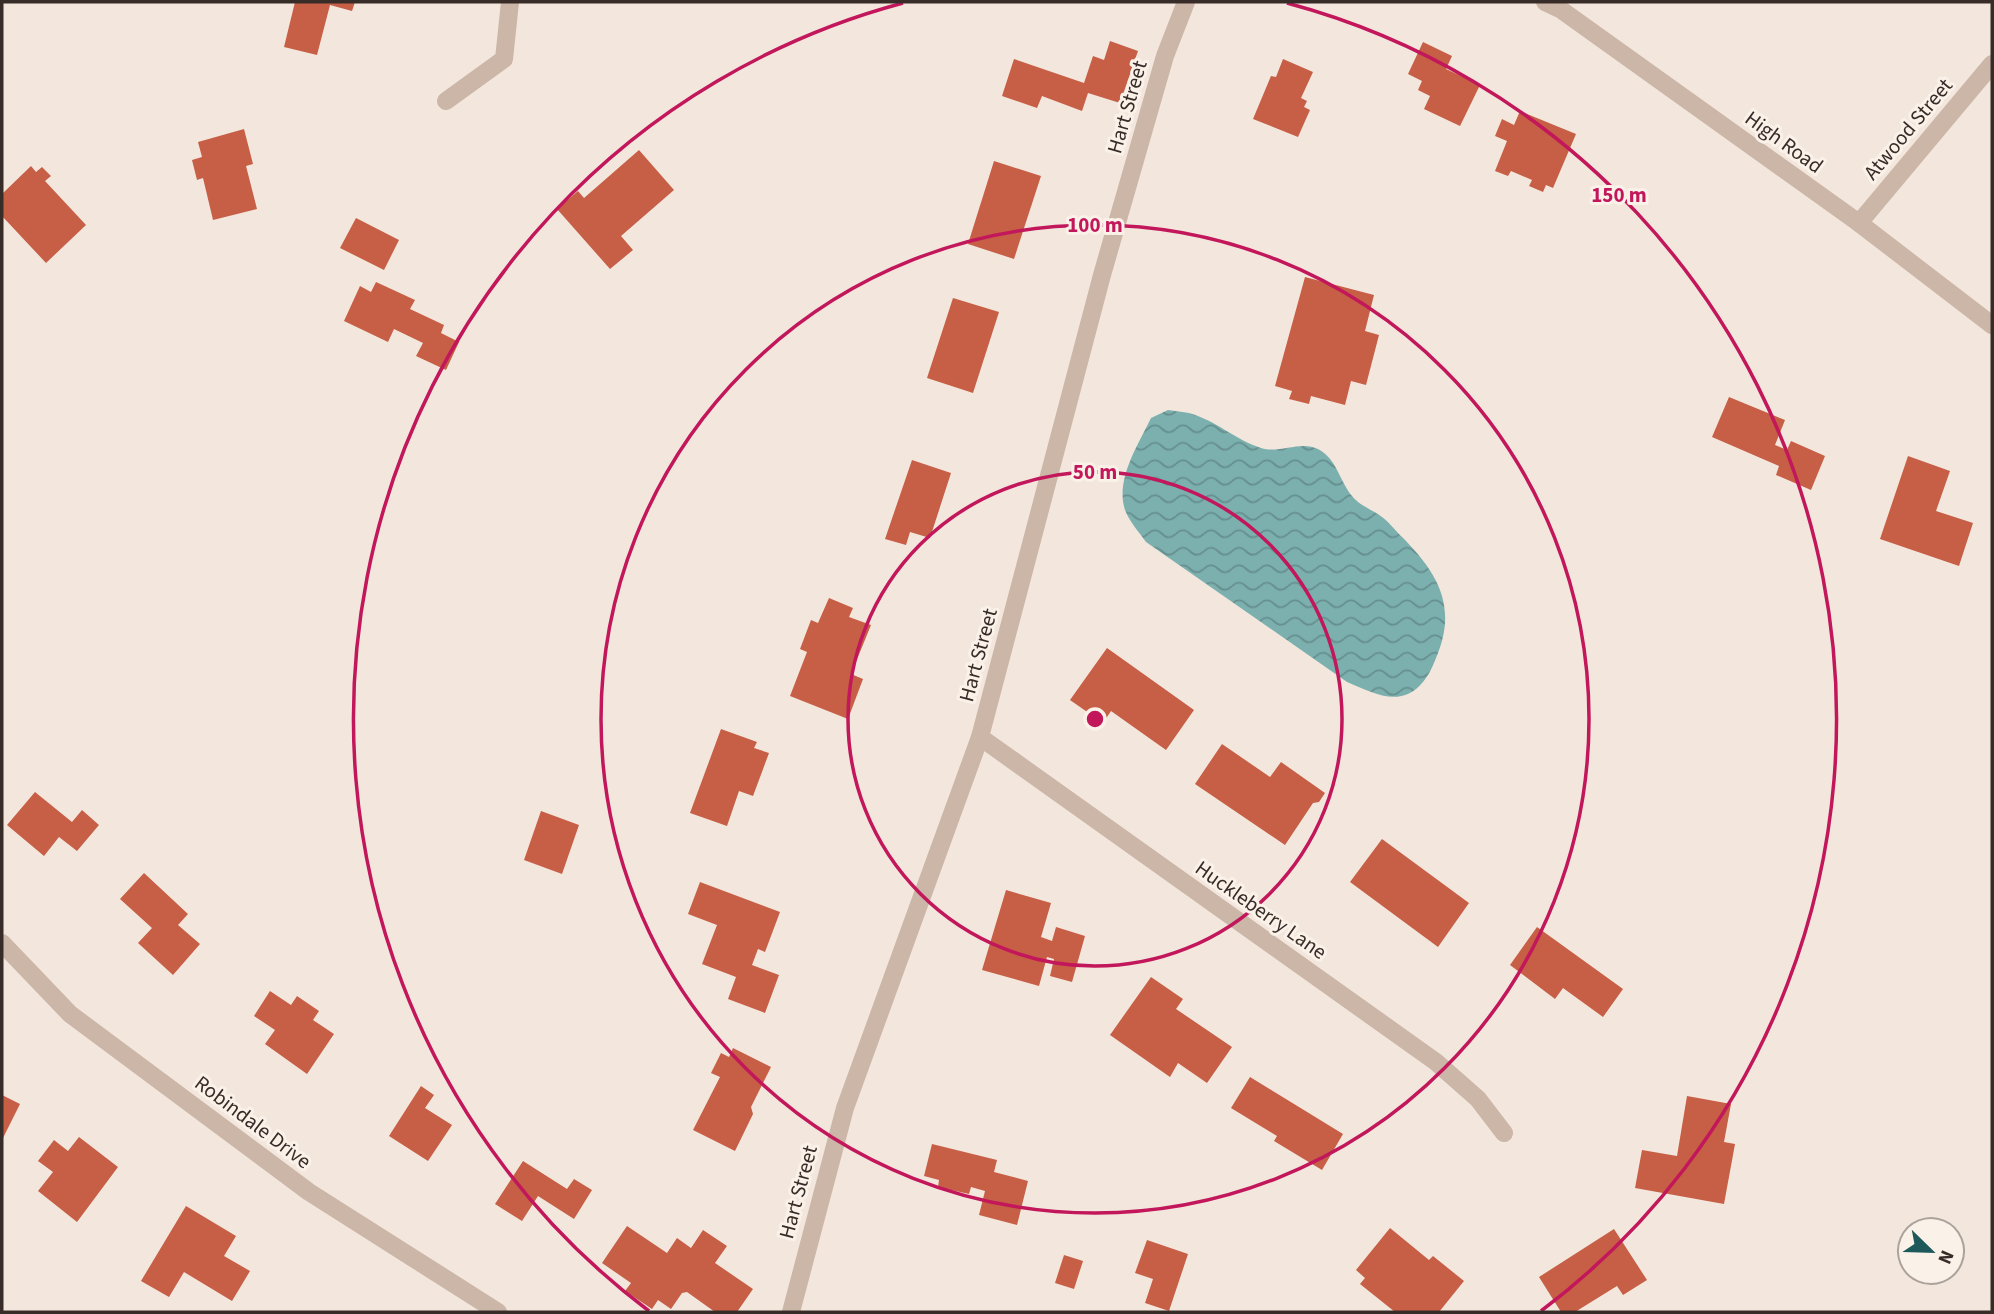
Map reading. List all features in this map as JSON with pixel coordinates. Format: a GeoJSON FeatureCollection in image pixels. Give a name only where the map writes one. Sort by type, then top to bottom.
{"type":"FeatureCollection","features":[{"type":"Feature","properties":{"kind":"street"},"geometry":{"type":"LineString","coordinates":[[446,101],[504,60],[510,2]]}},
{"type":"Feature","properties":{"kind":"street","name":"Hart Street"},"geometry":{"type":"LineString","coordinates":[[790,1312],[845,1108],[980,737],[1102,275],[1165,56],[1186,2]]}},
{"type":"Feature","properties":{"kind":"street","name":"High Road"},"geometry":{"type":"LineString","coordinates":[[1545,2],[1560,9],[1859,223],[1992,325]]}},
{"type":"Feature","properties":{"kind":"street","name":"Atwood Street"},"geometry":{"type":"LineString","coordinates":[[1859,223],[1992,64]]}},
{"type":"Feature","properties":{"kind":"street","name":"Huckleberry Lane"},"geometry":{"type":"LineString","coordinates":[[980,737],[1436,1062],[1478,1099],[1504,1133]]}},
{"type":"Feature","properties":{"kind":"street","name":"Robindale Drive"},"geometry":{"type":"LineString","coordinates":[[2,943],[70,1014],[255,1152],[309,1192],[498,1312]]}},
{"type":"Feature","properties":{"kind":"water"},"geometry":{"type":"Polygon","coordinates":[[[1168,410],[1199,416],[1261,448],[1304,446],[1318,449],[1330,458],[1355,499],[1385,519],[1413,549],[1440,589],[1445,619],[1438,653],[1425,679],[1414,690],[1396,697],[1386,696],[1347,682],[1146,542],[1125,510],[1125,475],[1151,418],[1168,410]]]}},
{"type":"Feature","properties":{"kind":"building"},"geometry":{"type":"Polygon","coordinates":[[[295,2],[355,2],[352,11],[330,5],[317,55],[284,47],[295,2]]]}},
{"type":"Feature","properties":{"kind":"building"},"geometry":{"type":"Polygon","coordinates":[[[1110,41],[1138,51],[1120,103],[1088,93],[1082,111],[1042,96],[1037,108],[1002,96],[1014,59],[1084,83],[1093,56],[1104,60],[1110,41]]]}},
{"type":"Feature","properties":{"kind":"building"},"geometry":{"type":"Polygon","coordinates":[[[1423,42],[1452,56],[1446,69],[1480,85],[1460,126],[1424,109],[1430,96],[1418,90],[1422,81],[1408,74],[1423,42]]]}},
{"type":"Feature","properties":{"kind":"building"},"geometry":{"type":"Polygon","coordinates":[[[1283,59],[1313,72],[1301,98],[1307,101],[1304,107],[1310,110],[1298,137],[1253,119],[1271,76],[1276,77],[1283,59]]]}},
{"type":"Feature","properties":{"kind":"building"},"geometry":{"type":"Polygon","coordinates":[[[1520,111],[1576,134],[1553,188],[1546,185],[1543,192],[1529,186],[1532,180],[1511,171],[1508,176],[1495,171],[1507,141],[1495,136],[1502,119],[1514,125],[1520,111]]]}},
{"type":"Feature","properties":{"kind":"building"},"geometry":{"type":"Polygon","coordinates":[[[244,129],[253,164],[246,166],[257,209],[213,220],[203,178],[197,180],[192,160],[202,157],[198,142],[244,129]]]}},
{"type":"Feature","properties":{"kind":"building"},"geometry":{"type":"Polygon","coordinates":[[[639,150],[674,190],[621,236],[633,250],[610,269],[557,209],[578,191],[584,198],[639,150]]]}},
{"type":"Feature","properties":{"kind":"building"},"geometry":{"type":"Polygon","coordinates":[[[994,161],[1041,176],[1014,259],[968,244],[994,161]]]}},
{"type":"Feature","properties":{"kind":"building"},"geometry":{"type":"Polygon","coordinates":[[[31,166],[36,172],[42,167],[51,176],[45,181],[86,225],[46,263],[2,216],[2,194],[31,166]]]}},
{"type":"Feature","properties":{"kind":"building"},"geometry":{"type":"Polygon","coordinates":[[[356,218],[399,240],[384,270],[340,248],[356,218]]]}},
{"type":"Feature","properties":{"kind":"building"},"geometry":{"type":"Polygon","coordinates":[[[1305,277],[1374,295],[1365,331],[1379,335],[1366,385],[1351,381],[1345,405],[1311,396],[1309,404],[1289,399],[1292,391],[1275,386],[1305,277]]]}},
{"type":"Feature","properties":{"kind":"building"},"geometry":{"type":"Polygon","coordinates":[[[376,282],[415,300],[410,309],[444,325],[441,333],[459,342],[446,370],[416,356],[423,343],[394,329],[388,342],[344,321],[360,286],[371,292],[376,282]]]}},
{"type":"Feature","properties":{"kind":"building"},"geometry":{"type":"Polygon","coordinates":[[[953,298],[999,312],[973,393],[927,378],[953,298]]]}},
{"type":"Feature","properties":{"kind":"building"},"geometry":{"type":"Polygon","coordinates":[[[1729,397],[1785,420],[1775,445],[1787,450],[1791,441],[1825,456],[1811,490],[1776,475],[1779,466],[1712,437],[1729,397]]]}},
{"type":"Feature","properties":{"kind":"building"},"geometry":{"type":"Polygon","coordinates":[[[1908,456],[1950,471],[1936,511],[1973,523],[1959,566],[1880,539],[1908,456]]]}},
{"type":"Feature","properties":{"kind":"building"},"geometry":{"type":"Polygon","coordinates":[[[912,460],[951,473],[930,538],[910,532],[906,545],[885,539],[912,460]]]}},
{"type":"Feature","properties":{"kind":"building"},"geometry":{"type":"Polygon","coordinates":[[[829,598],[853,608],[849,617],[871,625],[851,674],[863,679],[848,719],[790,696],[807,652],[800,649],[811,620],[818,623],[829,598]]]}},
{"type":"Feature","properties":{"kind":"building"},"geometry":{"type":"Polygon","coordinates":[[[1107,648],[1194,710],[1166,750],[1111,711],[1103,723],[1070,700],[1107,648]]]}},
{"type":"Feature","properties":{"kind":"building"},"geometry":{"type":"Polygon","coordinates":[[[721,729],[757,742],[754,748],[769,753],[753,796],[739,791],[727,826],[690,813],[721,729]]]}},
{"type":"Feature","properties":{"kind":"building"},"geometry":{"type":"Polygon","coordinates":[[[1222,744],[1270,777],[1281,762],[1325,793],[1319,802],[1313,803],[1285,845],[1195,784],[1222,744]]]}},
{"type":"Feature","properties":{"kind":"building"},"geometry":{"type":"Polygon","coordinates":[[[35,792],[72,822],[82,810],[99,825],[77,851],[59,837],[44,856],[7,825],[35,792]]]}},
{"type":"Feature","properties":{"kind":"building"},"geometry":{"type":"Polygon","coordinates":[[[541,811],[579,825],[562,874],[524,860],[541,811]]]}},
{"type":"Feature","properties":{"kind":"building"},"geometry":{"type":"Polygon","coordinates":[[[1382,839],[1469,903],[1438,947],[1350,882],[1382,839]]]}},
{"type":"Feature","properties":{"kind":"building"},"geometry":{"type":"Polygon","coordinates":[[[144,873],[188,914],[178,925],[200,944],[173,975],[138,943],[152,928],[120,899],[144,873]]]}},
{"type":"Feature","properties":{"kind":"building"},"geometry":{"type":"Polygon","coordinates":[[[700,882],[780,912],[765,952],[758,949],[752,965],[779,975],[765,1013],[728,999],[736,977],[702,964],[717,925],[688,914],[700,882]]]}},
{"type":"Feature","properties":{"kind":"building"},"geometry":{"type":"Polygon","coordinates":[[[1006,890],[1051,903],[1041,937],[1052,941],[1056,927],[1085,936],[1072,982],[1050,976],[1054,959],[1047,957],[1039,986],[982,970],[1006,890]]]}},
{"type":"Feature","properties":{"kind":"building"},"geometry":{"type":"Polygon","coordinates":[[[1537,927],[1623,989],[1603,1017],[1563,988],[1555,999],[1510,965],[1537,927]]]}},
{"type":"Feature","properties":{"kind":"building"},"geometry":{"type":"Polygon","coordinates":[[[1151,977],[1183,999],[1176,1009],[1232,1047],[1207,1083],[1178,1063],[1170,1077],[1110,1035],[1151,977]]]}},
{"type":"Feature","properties":{"kind":"building"},"geometry":{"type":"Polygon","coordinates":[[[270,991],[291,1005],[297,996],[319,1011],[313,1020],[334,1034],[307,1074],[265,1044],[275,1030],[254,1016],[270,991]]]}},
{"type":"Feature","properties":{"kind":"building"},"geometry":{"type":"Polygon","coordinates":[[[733,1048],[771,1067],[751,1107],[753,1114],[735,1151],[693,1130],[720,1077],[711,1073],[721,1053],[729,1057],[733,1048]]]}},
{"type":"Feature","properties":{"kind":"building"},"geometry":{"type":"Polygon","coordinates":[[[1250,1077],[1343,1134],[1322,1170],[1274,1141],[1277,1136],[1231,1108],[1250,1077]]]}},
{"type":"Feature","properties":{"kind":"building"},"geometry":{"type":"Polygon","coordinates":[[[421,1086],[434,1095],[425,1108],[452,1125],[428,1161],[389,1136],[421,1086]]]}},
{"type":"Feature","properties":{"kind":"building"},"geometry":{"type":"Polygon","coordinates":[[[2,1095],[20,1104],[2,1140],[2,1095]]]}},
{"type":"Feature","properties":{"kind":"building"},"geometry":{"type":"Polygon","coordinates":[[[1687,1096],[1731,1104],[1724,1142],[1735,1144],[1724,1204],[1635,1188],[1642,1150],[1677,1156],[1687,1096]]]}},
{"type":"Feature","properties":{"kind":"building"},"geometry":{"type":"Polygon","coordinates":[[[79,1137],[118,1167],[77,1222],[38,1191],[53,1172],[38,1161],[54,1140],[68,1151],[79,1137]]]}},
{"type":"Feature","properties":{"kind":"building"},"geometry":{"type":"Polygon","coordinates":[[[932,1144],[997,1160],[994,1172],[1028,1181],[1017,1225],[979,1215],[985,1191],[971,1187],[969,1194],[938,1187],[939,1180],[924,1176],[932,1144]]]}},
{"type":"Feature","properties":{"kind":"building"},"geometry":{"type":"Polygon","coordinates":[[[523,1161],[567,1189],[574,1179],[592,1190],[574,1219],[538,1196],[522,1221],[495,1204],[523,1161]]]}},
{"type":"Feature","properties":{"kind":"building"},"geometry":{"type":"Polygon","coordinates":[[[186,1206],[236,1236],[224,1256],[250,1271],[232,1301],[184,1272],[169,1297],[141,1281],[186,1206]]]}},
{"type":"Feature","properties":{"kind":"building"},"geometry":{"type":"Polygon","coordinates":[[[627,1226],[667,1253],[677,1238],[691,1248],[703,1230],[727,1246],[715,1263],[753,1289],[737,1312],[715,1312],[687,1292],[682,1293],[671,1309],[658,1300],[652,1309],[625,1291],[631,1283],[602,1263],[627,1226]]]}},
{"type":"Feature","properties":{"kind":"building"},"geometry":{"type":"Polygon","coordinates":[[[1390,1228],[1429,1260],[1433,1256],[1464,1281],[1439,1312],[1395,1312],[1360,1284],[1365,1278],[1356,1270],[1390,1228]]]}},
{"type":"Feature","properties":{"kind":"building"},"geometry":{"type":"Polygon","coordinates":[[[1614,1229],[1647,1280],[1623,1295],[1617,1286],[1575,1312],[1561,1312],[1539,1277],[1614,1229]]]}},
{"type":"Feature","properties":{"kind":"building"},"geometry":{"type":"Polygon","coordinates":[[[1147,1240],[1188,1254],[1169,1311],[1145,1303],[1153,1279],[1135,1273],[1147,1240]]]}},
{"type":"Feature","properties":{"kind":"building"},"geometry":{"type":"Polygon","coordinates":[[[1064,1255],[1083,1261],[1074,1289],[1055,1283],[1064,1255]]]}}]}
